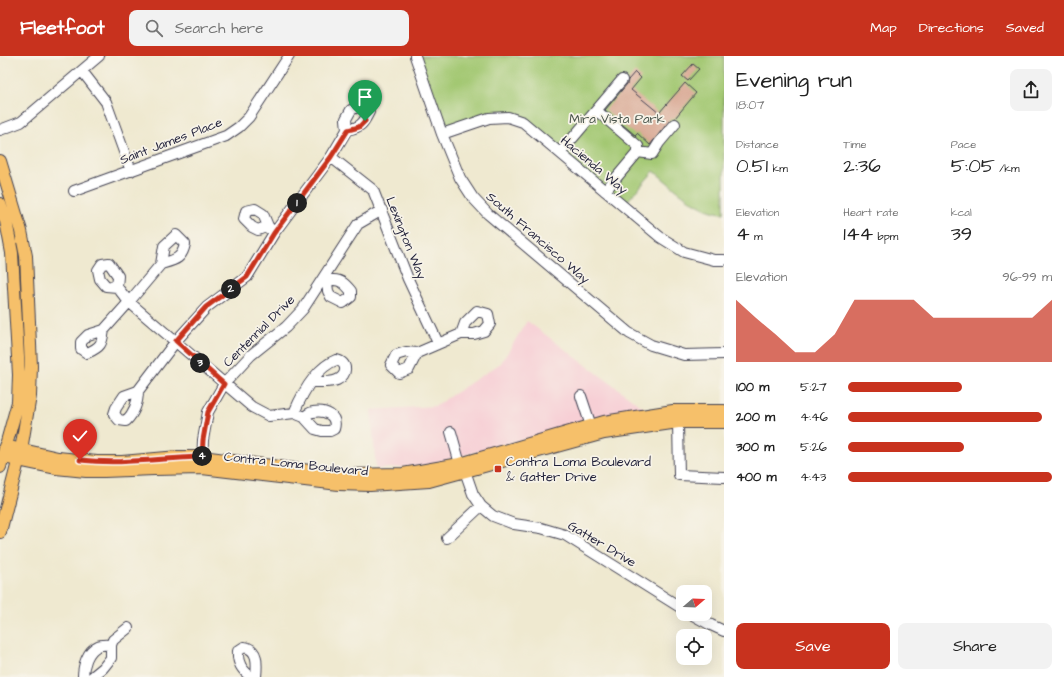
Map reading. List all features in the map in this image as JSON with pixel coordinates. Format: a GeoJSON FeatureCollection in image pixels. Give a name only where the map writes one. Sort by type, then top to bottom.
{"type":"FeatureCollection","features":[{"type":"Feature","properties":{"kind":"main road"},"geometry":{"type":"LineString","coordinates":[[0,161],[21,231],[26,256],[32,366],[30,396],[19,455],[0,532]]}},
{"type":"Feature","properties":{"kind":"main road"},"geometry":{"type":"LineString","coordinates":[[0,204],[6,221],[12,253],[19,375],[18,402],[2,454]]}},
{"type":"Feature","properties":{"kind":"main road","name":"Contra Loma Boulevard"},"geometry":{"type":"LineString","coordinates":[[2,454],[19,455],[56,468],[98,471],[154,468],[202,463],[339,484],[370,485],[429,480],[462,467],[604,422],[673,411],[724,411]]}},
{"type":"Feature","properties":{"kind":"main road","name":"Contra Loma Boulevard"},"geometry":{"type":"LineString","coordinates":[[462,467],[604,433],[678,422],[724,422]]}},
{"type":"Feature","properties":{"kind":"street"},"geometry":{"type":"LineString","coordinates":[[0,130],[22,122],[99,56]]}},
{"type":"Feature","properties":{"kind":"street","name":"Saint James Place"},"geometry":{"type":"LineString","coordinates":[[74,191],[226,136],[239,127],[249,117],[288,56]]}},
{"type":"Feature","properties":{"kind":"street","name":"South Francisco Way"},"geometry":{"type":"LineString","coordinates":[[415,56],[442,134],[460,178],[473,198],[488,214],[629,333],[650,345],[684,355],[724,354]]}},
{"type":"Feature","properties":{"kind":"street"},"geometry":{"type":"LineString","coordinates":[[82,71],[106,102],[131,171]]}},
{"type":"Feature","properties":{"kind":"street"},"geometry":{"type":"LineString","coordinates":[[560,153],[622,80]]}},
{"type":"Feature","properties":{"kind":"street"},"geometry":{"type":"LineString","coordinates":[[597,111],[638,146],[638,152],[605,191]]}},
{"type":"Feature","properties":{"kind":"street","name":"Hacienda Way"},"geometry":{"type":"LineString","coordinates":[[442,134],[489,118],[508,117],[523,122],[660,237],[684,252],[714,260],[724,260]]}},
{"type":"Feature","properties":{"kind":"street"},"geometry":{"type":"LineString","coordinates":[[638,152],[652,154],[675,124]]}},
{"type":"Feature","properties":{"kind":"street"},"geometry":{"type":"LineString","coordinates":[[138,391],[176,341],[206,307],[247,277],[271,230],[331,157],[348,130]]}},
{"type":"Feature","properties":{"kind":"street","name":"Lexington Way"},"geometry":{"type":"LineString","coordinates":[[331,157],[373,190],[408,279],[438,343]]}},
{"type":"Feature","properties":{"kind":"street","name":"Centennial Drive"},"geometry":{"type":"LineString","coordinates":[[202,463],[203,440],[208,412],[224,384],[251,355],[286,327],[303,309],[325,281],[358,224],[382,210]]}},
{"type":"Feature","properties":{"kind":"street"},"geometry":{"type":"LineString","coordinates":[[104,330],[130,302],[161,264]]}},
{"type":"Feature","properties":{"kind":"street"},"geometry":{"type":"LineString","coordinates":[[117,287],[130,302],[252,407],[269,416],[294,413],[304,416]]}},
{"type":"Feature","properties":{"kind":"street"},"geometry":{"type":"LineString","coordinates":[[417,353],[461,334]]}},
{"type":"Feature","properties":{"kind":"street"},"geometry":{"type":"LineString","coordinates":[[294,413],[302,394],[311,382]]}},
{"type":"Feature","properties":{"kind":"street"},"geometry":{"type":"LineString","coordinates":[[581,396],[591,426]]}},
{"type":"Feature","properties":{"kind":"street"},"geometry":{"type":"LineString","coordinates":[[678,422],[679,475],[724,477]]}},
{"type":"Feature","properties":{"kind":"street","name":"Gatter Drive"},"geometry":{"type":"LineString","coordinates":[[451,432],[470,488],[481,506],[493,516],[507,522],[549,529],[570,537],[676,605]]}},
{"type":"Feature","properties":{"kind":"street"},"geometry":{"type":"LineString","coordinates":[[447,538],[481,506]]}},
{"type":"Feature","properties":{"kind":"street"},"geometry":{"type":"LineString","coordinates":[[704,621],[724,631]]}},
{"type":"Feature","properties":{"kind":"street"},"geometry":{"type":"LineString","coordinates":[[92,677],[104,668],[111,658],[111,645],[113,640],[128,628]]}},
{"type":"Feature","properties":{"kind":"street"},"geometry":{"type":"LineString","coordinates":[[83,677],[83,668],[90,654],[98,646],[111,645]]}},
{"type":"Feature","properties":{"kind":"street"},"geometry":{"type":"LineString","coordinates":[[251,677],[240,667],[238,659],[238,651],[244,647],[250,648],[255,653],[257,664],[256,677]]}},
{"type":"Feature","properties":{"kind":"shaded area"},"geometry":{"type":"Polygon","coordinates":[[[527,321],[644,408],[423,466],[376,469],[371,410],[435,406],[501,363],[527,321]]]}},
{"type":"Feature","properties":{"kind":"green space","name":"Mira Vista Park"},"geometry":{"type":"Polygon","coordinates":[[[415,56],[724,56],[724,213],[705,209],[696,204],[654,171],[623,206],[523,122],[508,117],[442,134],[415,56]]]}},
{"type":"Feature","properties":{"kind":"building"},"geometry":{"type":"Polygon","coordinates":[[[693,64],[699,69],[688,81],[682,76],[693,64]]]}},
{"type":"Feature","properties":{"kind":"building"},"geometry":{"type":"Polygon","coordinates":[[[635,72],[641,78],[631,90],[659,113],[685,83],[696,93],[675,118],[670,120],[650,145],[637,133],[635,135],[605,110],[635,72]]]}},
{"type":"Feature","properties":{"kind":"place","name":"Contra Loma Boulevard & Gatter Drive"},"geometry":{"type":"Point","coordinates":[498,469]}},
{"type":"Feature","properties":{"kind":"route"},"geometry":{"type":"LineString","coordinates":[[80,460],[122,462],[178,457],[202,457],[203,440],[208,412],[224,384],[176,341],[206,307],[247,277],[274,233],[331,157],[348,130],[359,127],[365,121]]}}]}
